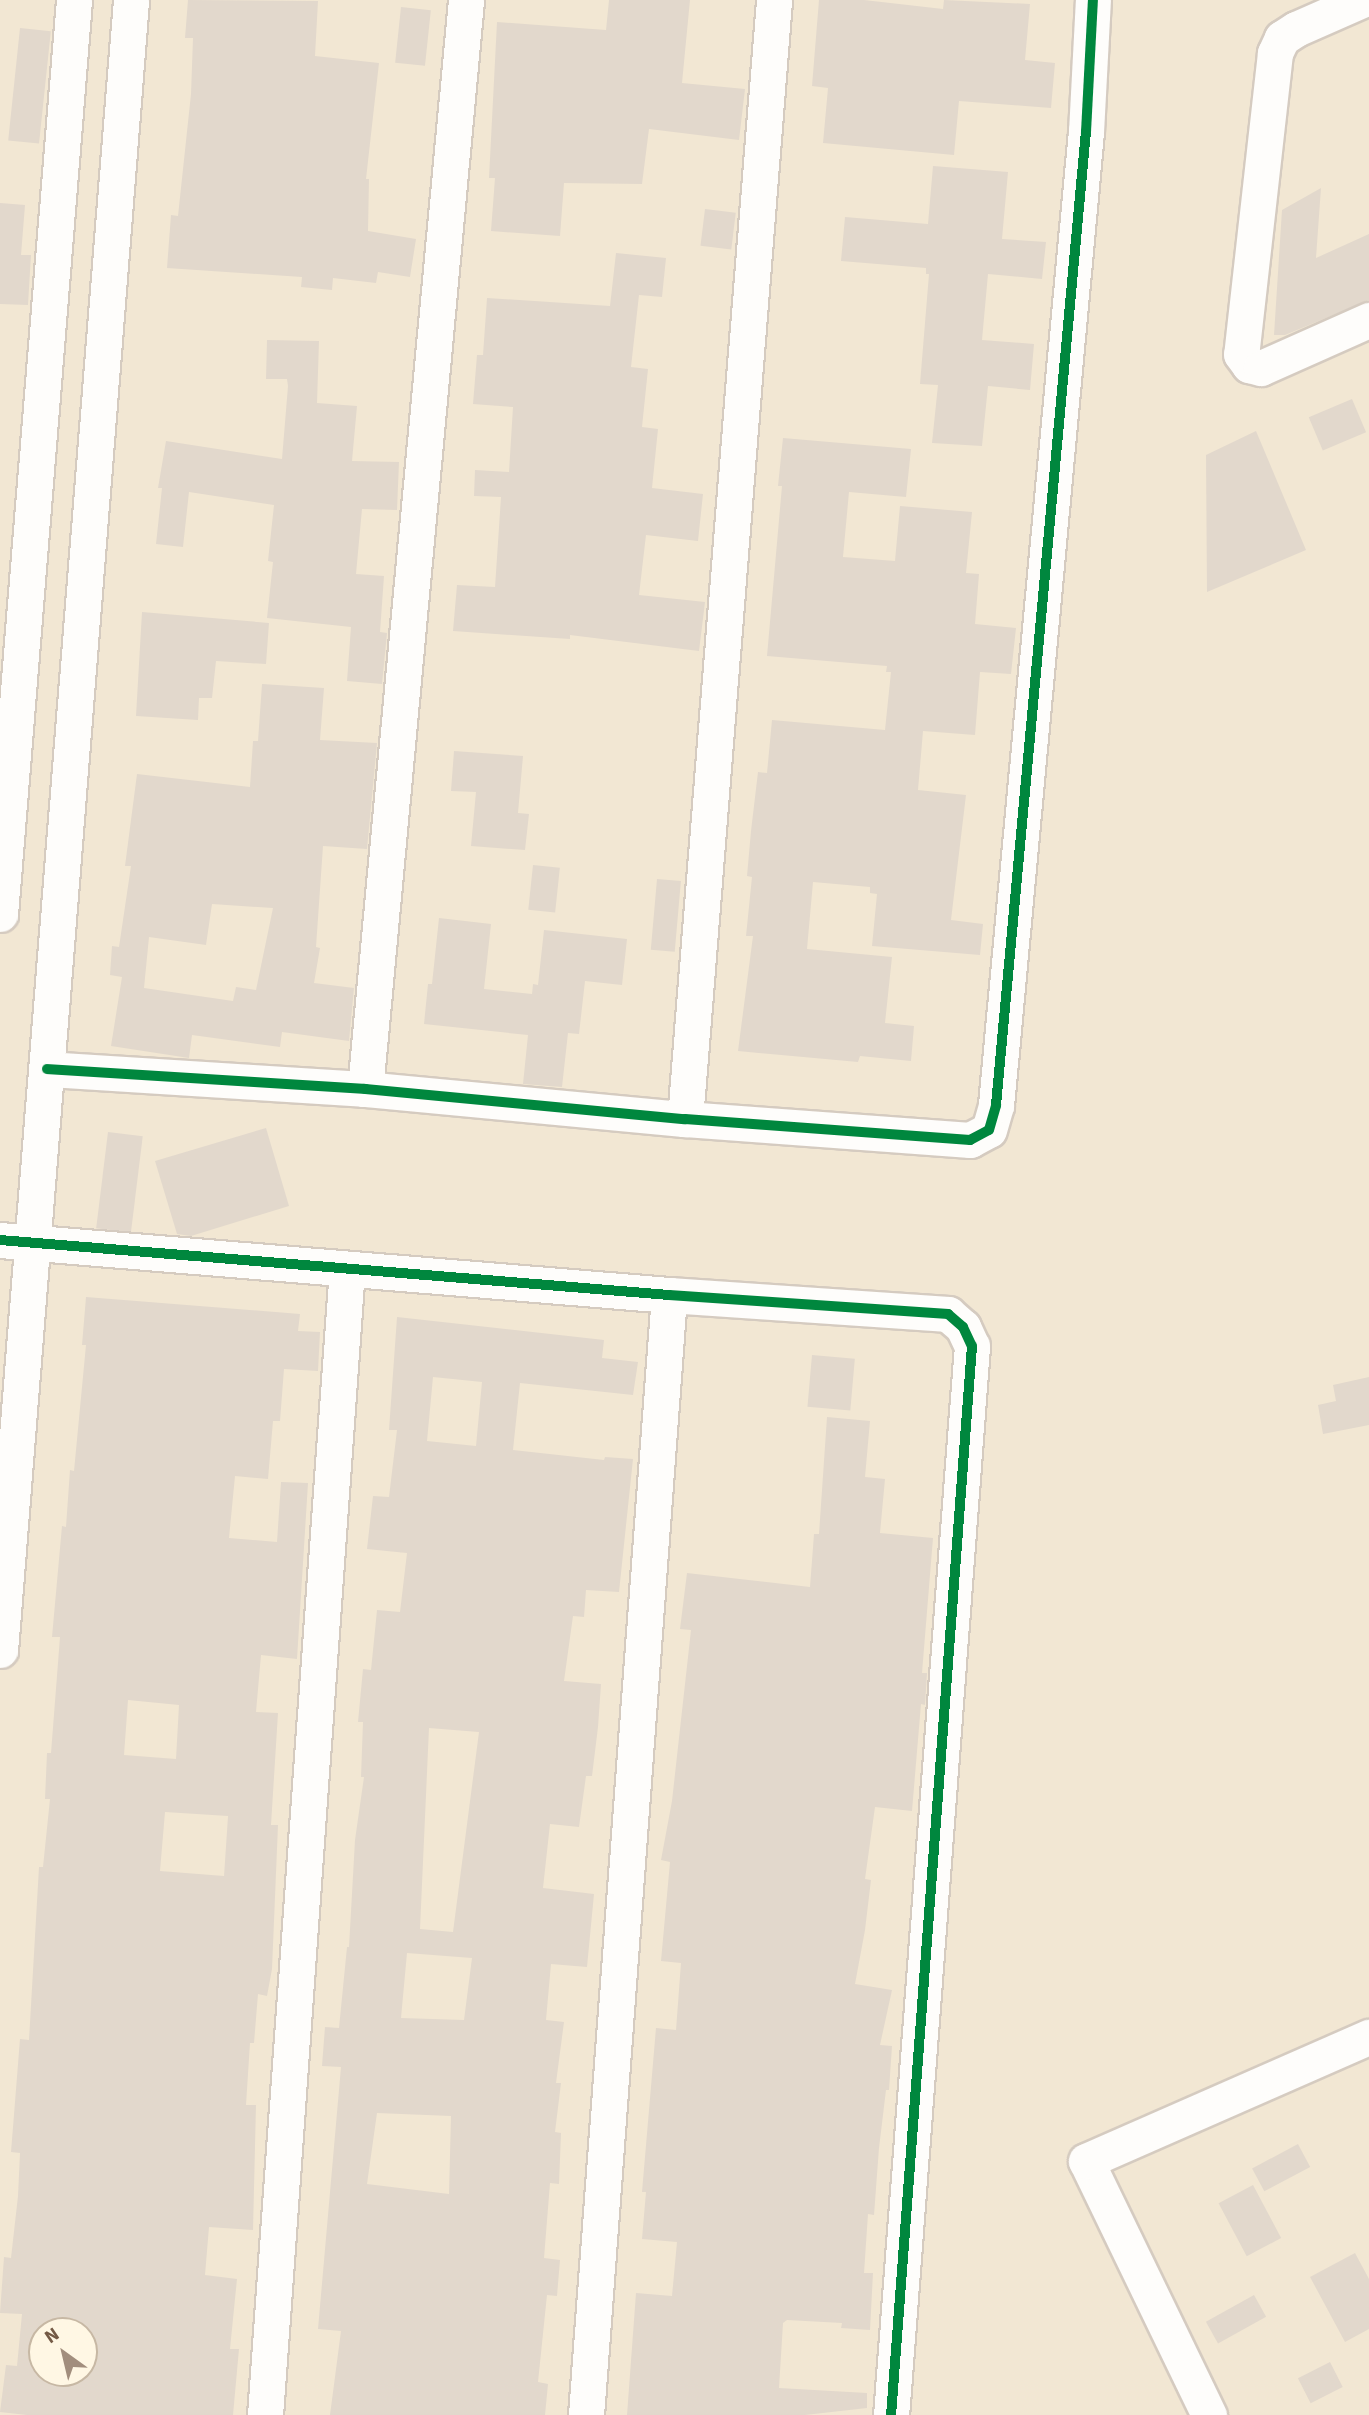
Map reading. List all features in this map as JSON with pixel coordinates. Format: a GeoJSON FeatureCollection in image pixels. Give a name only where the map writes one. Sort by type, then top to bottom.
{"type":"FeatureCollection","features":[{"type":"Feature","properties":{"kind":"street"},"geometry":{"type":"LineString","coordinates":[[0,914],[74,0]]}},
{"type":"Feature","properties":{"kind":"street"},"geometry":{"type":"LineString","coordinates":[[0,1650],[17,1241],[47,1069],[131,0]]}},
{"type":"Feature","properties":{"kind":"street"},"geometry":{"type":"LineString","coordinates":[[365,1089],[466,0]]}},
{"type":"Feature","properties":{"kind":"street"},"geometry":{"type":"LineString","coordinates":[[685,1118],[774,0]]}},
{"type":"Feature","properties":{"kind":"street"},"geometry":{"type":"LineString","coordinates":[[47,1069],[365,1089],[970,1140],[989,1130],[996,1105],[1085,146],[1093,0]]}},
{"type":"Feature","properties":{"kind":"street"},"geometry":{"type":"LineString","coordinates":[[1362,0],[1289,33],[1282,38],[1275,53],[1241,354],[1249,365],[1261,368],[1369,320]]}},
{"type":"Feature","properties":{"kind":"street"},"geometry":{"type":"LineString","coordinates":[[17,1241],[669,1295],[948,1314],[963,1327],[972,1346],[891,2415]]}},
{"type":"Feature","properties":{"kind":"street"},"geometry":{"type":"LineString","coordinates":[[265,2415],[347,1269]]}},
{"type":"Feature","properties":{"kind":"street"},"geometry":{"type":"LineString","coordinates":[[586,2415],[669,1295]]}},
{"type":"Feature","properties":{"kind":"street"},"geometry":{"type":"LineString","coordinates":[[1209,2415],[1086,2161],[1369,2037]]}},
{"type":"Feature","properties":{"kind":"shaded area"},"geometry":{"type":"Polygon","coordinates":[[[0,0],[1369,0],[1369,2415],[0,2415],[0,0]]]}},
{"type":"Feature","properties":{"kind":"building"},"geometry":{"type":"Polygon","coordinates":[[[188,0],[318,1],[315,56],[379,63],[366,179],[369,179],[368,231],[416,239],[410,277],[378,272],[376,283],[333,278],[332,290],[301,287],[302,277],[167,268],[171,215],[178,216],[191,94],[193,38],[185,38],[188,0]]]}},
{"type":"Feature","properties":{"kind":"building"},"geometry":{"type":"Polygon","coordinates":[[[609,0],[690,0],[682,83],[745,89],[739,140],[649,129],[642,184],[564,183],[560,236],[491,231],[495,178],[489,178],[497,22],[606,30],[609,0]]]}},
{"type":"Feature","properties":{"kind":"building"},"geometry":{"type":"Polygon","coordinates":[[[819,0],[864,0],[943,9],[944,0],[1030,4],[1025,60],[1055,63],[1051,108],[959,101],[954,155],[823,143],[828,88],[812,86],[819,0]]]}},
{"type":"Feature","properties":{"kind":"building"},"geometry":{"type":"Polygon","coordinates":[[[401,7],[431,10],[425,66],[395,63],[401,7]]]}},
{"type":"Feature","properties":{"kind":"building"},"geometry":{"type":"Polygon","coordinates":[[[20,28],[51,31],[39,144],[8,140],[20,28]]]}},
{"type":"Feature","properties":{"kind":"building"},"geometry":{"type":"Polygon","coordinates":[[[933,166],[1008,172],[1002,239],[1046,242],[1042,279],[988,274],[982,340],[1034,344],[1030,390],[988,386],[982,446],[932,443],[938,385],[920,384],[929,274],[926,274],[926,268],[841,261],[845,217],[928,224],[933,166]]]}},
{"type":"Feature","properties":{"kind":"building"},"geometry":{"type":"Polygon","coordinates":[[[1321,188],[1316,258],[1369,234],[1369,300],[1285,335],[1274,335],[1282,210],[1321,188]]]}},
{"type":"Feature","properties":{"kind":"building"},"geometry":{"type":"Polygon","coordinates":[[[0,203],[25,205],[21,255],[31,255],[28,305],[0,304],[0,203]]]}},
{"type":"Feature","properties":{"kind":"building"},"geometry":{"type":"Polygon","coordinates":[[[705,209],[736,213],[731,250],[700,246],[705,209]]]}},
{"type":"Feature","properties":{"kind":"building"},"geometry":{"type":"Polygon","coordinates":[[[616,253],[666,258],[662,297],[639,295],[631,367],[648,369],[642,427],[658,429],[652,488],[703,494],[698,541],[646,535],[639,595],[705,602],[699,651],[570,635],[570,639],[453,631],[457,585],[495,587],[501,497],[474,496],[475,470],[509,472],[513,407],[473,404],[477,355],[483,355],[487,298],[610,306],[616,253]]]}},
{"type":"Feature","properties":{"kind":"building"},"geometry":{"type":"Polygon","coordinates":[[[267,340],[319,341],[317,403],[357,406],[352,461],[399,462],[397,510],[362,509],[356,574],[384,576],[380,632],[387,633],[382,684],[347,681],[351,627],[267,618],[273,562],[268,561],[274,505],[189,492],[183,547],[156,544],[162,488],[158,488],[166,441],[282,459],[288,386],[287,379],[266,379],[267,340]]]}},
{"type":"Feature","properties":{"kind":"building"},"geometry":{"type":"Polygon","coordinates":[[[1352,399],[1366,432],[1323,451],[1309,417],[1352,399]]]}},
{"type":"Feature","properties":{"kind":"building"},"geometry":{"type":"Polygon","coordinates":[[[1256,431],[1306,550],[1207,592],[1206,455],[1256,431]]]}},
{"type":"Feature","properties":{"kind":"building"},"geometry":{"type":"Polygon","coordinates":[[[783,438],[911,449],[906,497],[849,492],[843,557],[895,561],[900,506],[972,512],[966,573],[979,574],[975,624],[1016,628],[1011,674],[980,672],[975,735],[923,731],[918,790],[966,795],[951,920],[983,924],[980,955],[872,946],[877,894],[870,893],[870,887],[813,882],[807,949],[892,957],[885,1023],[914,1026],[911,1061],[860,1056],[858,1062],[738,1051],[753,936],[746,936],[752,877],[747,876],[751,831],[758,772],[767,773],[772,720],[885,730],[891,672],[886,672],[887,666],[767,656],[782,486],[778,486],[783,438]]]}},
{"type":"Feature","properties":{"kind":"building"},"geometry":{"type":"Polygon","coordinates":[[[142,612],[269,623],[266,664],[216,661],[212,698],[199,698],[198,720],[136,716],[142,612]]]}},
{"type":"Feature","properties":{"kind":"building"},"geometry":{"type":"Polygon","coordinates":[[[262,684],[324,688],[320,740],[377,743],[367,849],[323,846],[316,947],[320,948],[314,983],[354,988],[349,1041],[282,1032],[280,1047],[192,1035],[189,1058],[111,1046],[122,977],[110,975],[112,946],[119,947],[131,866],[125,866],[137,774],[250,787],[253,741],[258,741],[262,684]],[[212,904],[206,945],[149,937],[144,988],[233,1001],[236,987],[256,990],[273,908],[212,904]]]}},
{"type":"Feature","properties":{"kind":"building"},"geometry":{"type":"Polygon","coordinates":[[[454,751],[523,756],[518,813],[529,814],[525,850],[471,846],[476,792],[451,791],[454,751]]]}},
{"type":"Feature","properties":{"kind":"building"},"geometry":{"type":"Polygon","coordinates":[[[533,865],[560,868],[555,913],[528,910],[533,865]]]}},
{"type":"Feature","properties":{"kind":"building"},"geometry":{"type":"Polygon","coordinates":[[[657,879],[681,881],[675,952],[651,950],[657,879]]]}},
{"type":"Feature","properties":{"kind":"building"},"geometry":{"type":"Polygon","coordinates":[[[439,918],[491,924],[484,989],[532,994],[533,984],[538,985],[544,930],[627,939],[622,985],[585,981],[579,1034],[568,1033],[562,1087],[523,1084],[528,1035],[424,1024],[428,984],[432,984],[439,918]]]}},
{"type":"Feature","properties":{"kind":"building"},"geometry":{"type":"Polygon","coordinates":[[[266,1128],[289,1206],[191,1236],[177,1234],[155,1161],[266,1128]]]}},
{"type":"Feature","properties":{"kind":"building"},"geometry":{"type":"Polygon","coordinates":[[[108,1132],[143,1136],[131,1233],[96,1228],[108,1132]]]}},
{"type":"Feature","properties":{"kind":"building"},"geometry":{"type":"Polygon","coordinates":[[[86,1297],[300,1314],[298,1331],[320,1332],[318,1371],[284,1369],[280,1421],[273,1421],[268,1479],[235,1476],[229,1538],[277,1542],[281,1482],[308,1483],[297,1659],[261,1655],[256,1712],[278,1713],[271,1825],[278,1825],[272,1969],[267,1996],[258,1994],[254,2043],[250,2043],[246,2105],[256,2105],[253,2230],[209,2227],[205,2275],[237,2279],[230,2349],[239,2349],[233,2415],[27,2415],[0,2412],[6,2365],[17,2366],[22,2314],[0,2313],[4,2257],[11,2258],[18,2196],[20,2153],[11,2152],[20,2039],[29,2040],[39,1867],[43,1867],[50,1799],[45,1799],[47,1753],[51,1753],[60,1637],[52,1637],[62,1526],[66,1527],[70,1470],[74,1471],[86,1345],[82,1345],[86,1297]],[[128,1700],[124,1755],[176,1759],[179,1705],[128,1700]],[[165,1812],[160,1871],[224,1876],[228,1816],[165,1812]]]}},
{"type":"Feature","properties":{"kind":"building"},"geometry":{"type":"Polygon","coordinates":[[[397,1317],[604,1340],[602,1358],[638,1362],[633,1395],[520,1383],[513,1450],[604,1460],[605,1457],[633,1459],[619,1592],[586,1590],[584,1617],[573,1616],[564,1681],[601,1684],[598,1727],[592,1776],[586,1776],[579,1827],[550,1824],[543,1888],[594,1894],[587,1967],[551,1964],[546,2020],[564,2022],[556,2083],[561,2083],[555,2132],[561,2133],[559,2184],[550,2183],[544,2258],[560,2260],[557,2296],[547,2295],[538,2382],[548,2384],[545,2415],[330,2415],[341,2331],[318,2329],[341,2067],[322,2066],[325,2027],[339,2028],[349,1947],[355,1840],[364,1777],[361,1777],[363,1722],[358,1722],[363,1669],[371,1670],[377,1610],[400,1612],[407,1553],[367,1549],[373,1496],[389,1497],[397,1430],[389,1430],[397,1317]],[[433,1377],[427,1441],[476,1446],[482,1382],[433,1377]],[[429,1728],[420,1929],[453,1932],[479,1732],[429,1728]],[[407,1953],[401,2018],[464,2020],[472,1958],[407,1953]],[[377,2113],[367,2184],[449,2194],[451,2116],[377,2113]]]}},
{"type":"Feature","properties":{"kind":"building"},"geometry":{"type":"Polygon","coordinates":[[[812,1355],[855,1359],[850,1411],[807,1407],[812,1355]]]}},
{"type":"Feature","properties":{"kind":"building"},"geometry":{"type":"Polygon","coordinates":[[[1369,1377],[1369,1425],[1323,1434],[1318,1405],[1336,1401],[1333,1385],[1369,1377]]]}},
{"type":"Feature","properties":{"kind":"building"},"geometry":{"type":"Polygon","coordinates":[[[827,1417],[870,1421],[865,1477],[885,1479],[880,1533],[933,1538],[922,1673],[927,1673],[925,1705],[921,1704],[912,1811],[875,1807],[865,1879],[871,1880],[855,1984],[892,1990],[880,2045],[892,2046],[889,2090],[886,2090],[879,2148],[874,2215],[868,2214],[864,2273],[873,2273],[870,2330],[841,2328],[842,2323],[787,2320],[783,2323],[779,2388],[867,2393],[867,2408],[805,2415],[627,2415],[636,2293],[672,2296],[677,2242],[642,2239],[646,2192],[642,2192],[656,2028],[676,2030],[681,1963],[661,1961],[670,1862],[661,1860],[672,1801],[691,1630],[680,1629],[687,1573],[810,1587],[814,1534],[819,1534],[827,1417]]]}},
{"type":"Feature","properties":{"kind":"building"},"geometry":{"type":"Polygon","coordinates":[[[1298,2144],[1310,2167],[1264,2191],[1252,2168],[1298,2144]]]}},
{"type":"Feature","properties":{"kind":"building"},"geometry":{"type":"Polygon","coordinates":[[[1253,2185],[1281,2238],[1247,2256],[1219,2203],[1253,2185]]]}},
{"type":"Feature","properties":{"kind":"building"},"geometry":{"type":"Polygon","coordinates":[[[1355,2253],[1369,2279],[1369,2329],[1345,2342],[1310,2277],[1355,2253]]]}},
{"type":"Feature","properties":{"kind":"building"},"geometry":{"type":"Polygon","coordinates":[[[1254,2295],[1266,2317],[1218,2344],[1206,2322],[1254,2295]]]}},
{"type":"Feature","properties":{"kind":"building"},"geometry":{"type":"Polygon","coordinates":[[[1330,2362],[1343,2387],[1311,2403],[1298,2378],[1330,2362]]]}},
{"type":"Feature","properties":{"kind":"cycle path"},"geometry":{"type":"LineString","coordinates":[[47,1069],[365,1089],[685,1119],[970,1140],[989,1130],[996,1105],[1086,132],[1093,0]]}},
{"type":"Feature","properties":{"kind":"cycle path"},"geometry":{"type":"LineString","coordinates":[[0,1240],[669,1295],[948,1314],[963,1327],[972,1346],[891,2415]]}}]}
